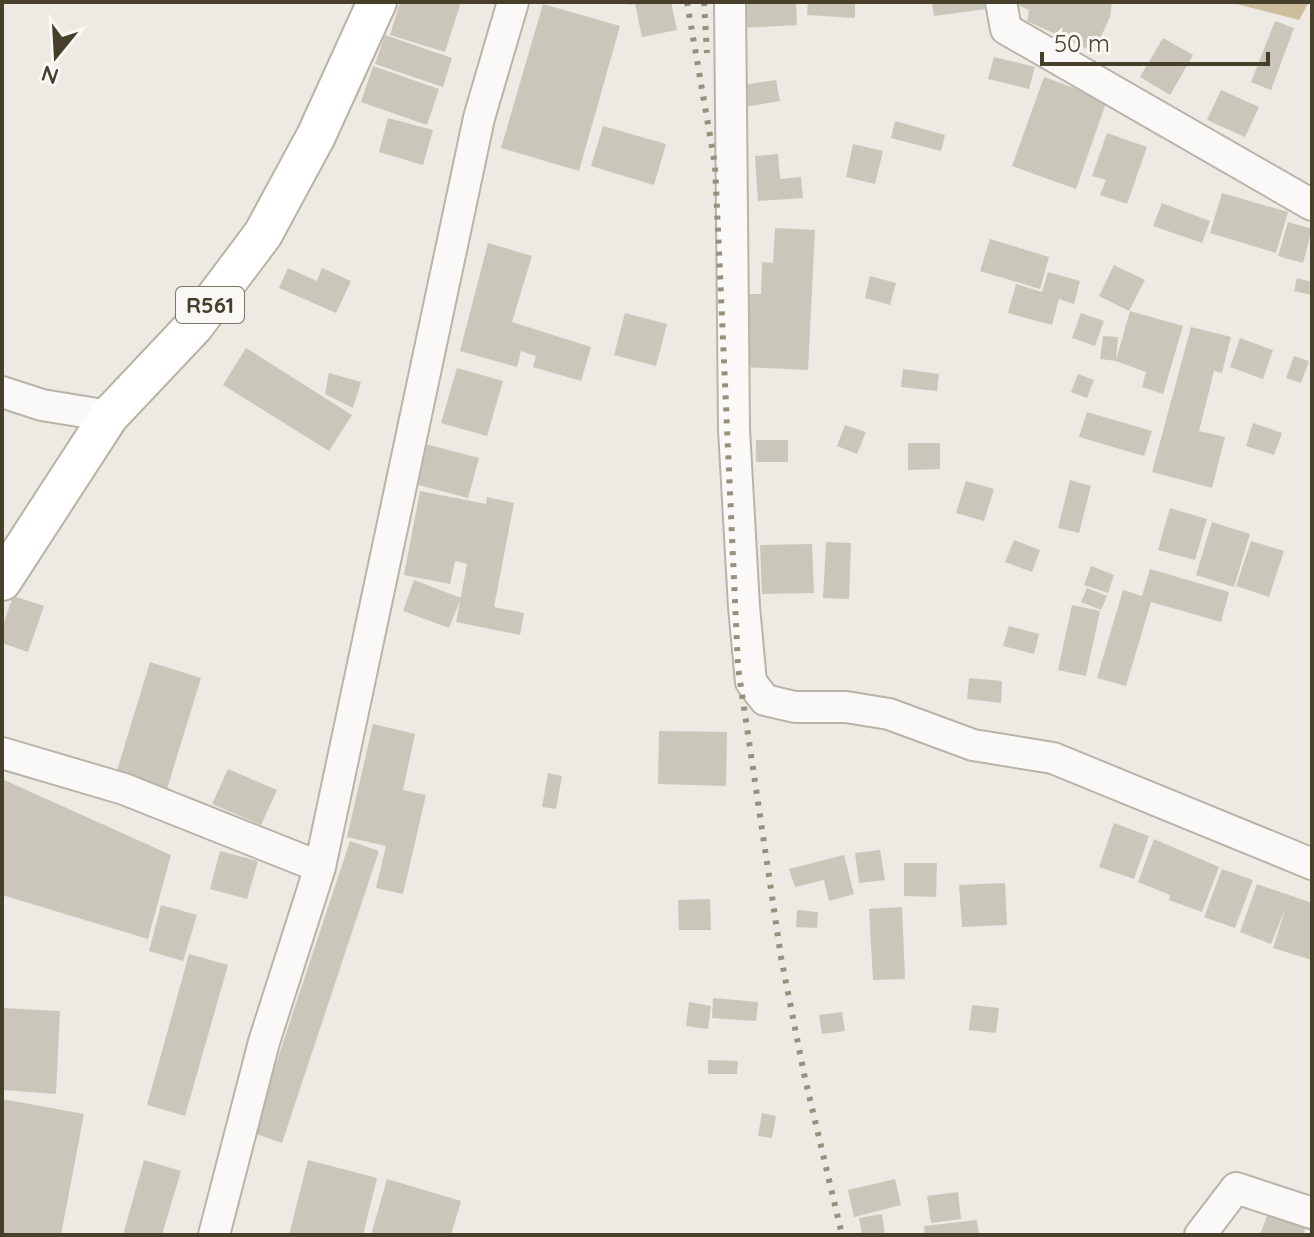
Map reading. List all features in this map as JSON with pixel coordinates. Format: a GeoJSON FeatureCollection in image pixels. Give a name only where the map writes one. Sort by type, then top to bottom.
{"type":"FeatureCollection","features":[{"type":"Feature","properties":{"kind":"main road","name":"R561"},"geometry":{"type":"LineString","coordinates":[[2,581],[109,416],[194,326],[263,234],[316,136],[377,2]]}},
{"type":"Feature","properties":{"kind":"street"},"geometry":{"type":"LineString","coordinates":[[214,1235],[264,1042],[320,867],[479,118],[513,2]]}},
{"type":"Feature","properties":{"kind":"street"},"geometry":{"type":"LineString","coordinates":[[730,2],[734,429],[751,682],[765,700],[795,707],[846,707],[889,714],[973,745],[1053,758],[1312,864]]}},
{"type":"Feature","properties":{"kind":"street"},"geometry":{"type":"LineString","coordinates":[[1001,2],[1006,29],[1312,205]]}},
{"type":"Feature","properties":{"kind":"street"},"geometry":{"type":"LineString","coordinates":[[2,392],[42,405],[109,416]]}},
{"type":"Feature","properties":{"kind":"street"},"geometry":{"type":"LineString","coordinates":[[2,753],[124,789],[320,867]]}},
{"type":"Feature","properties":{"kind":"street"},"geometry":{"type":"LineString","coordinates":[[1200,1235],[1236,1188],[1312,1213]]}},
{"type":"Feature","properties":{"kind":"shaded area"},"geometry":{"type":"Polygon","coordinates":[[[1229,2],[1309,2],[1299,20],[1229,2]]]}},
{"type":"Feature","properties":{"kind":"building"},"geometry":{"type":"Polygon","coordinates":[[[400,2],[461,2],[445,52],[390,35],[400,2]]]}},
{"type":"Feature","properties":{"kind":"building"},"geometry":{"type":"Polygon","coordinates":[[[629,2],[671,2],[677,30],[642,37],[635,4],[629,5],[629,2]]]}},
{"type":"Feature","properties":{"kind":"building"},"geometry":{"type":"Polygon","coordinates":[[[740,2],[796,2],[797,25],[742,28],[740,2]]]}},
{"type":"Feature","properties":{"kind":"building"},"geometry":{"type":"Polygon","coordinates":[[[808,2],[855,2],[855,18],[807,15],[808,2]]]}},
{"type":"Feature","properties":{"kind":"building"},"geometry":{"type":"Polygon","coordinates":[[[932,2],[986,2],[986,9],[934,16],[932,2]]]}},
{"type":"Feature","properties":{"kind":"building"},"geometry":{"type":"Polygon","coordinates":[[[1010,2],[1112,2],[1110,17],[1094,52],[1027,21],[1029,10],[1010,2]]]}},
{"type":"Feature","properties":{"kind":"building"},"geometry":{"type":"Polygon","coordinates":[[[543,4],[620,26],[579,171],[501,148],[543,4]]]}},
{"type":"Feature","properties":{"kind":"building"},"geometry":{"type":"Polygon","coordinates":[[[1275,21],[1294,28],[1271,90],[1251,82],[1275,21]]]}},
{"type":"Feature","properties":{"kind":"building"},"geometry":{"type":"Polygon","coordinates":[[[385,35],[452,58],[443,87],[375,64],[385,35]]]}},
{"type":"Feature","properties":{"kind":"building"},"geometry":{"type":"Polygon","coordinates":[[[1163,38],[1193,55],[1170,95],[1140,77],[1163,38]]]}},
{"type":"Feature","properties":{"kind":"building"},"geometry":{"type":"Polygon","coordinates":[[[994,57],[1035,67],[1029,89],[988,79],[994,57]]]}},
{"type":"Feature","properties":{"kind":"building"},"geometry":{"type":"Polygon","coordinates":[[[373,66],[439,89],[427,125],[361,102],[373,66]]]}},
{"type":"Feature","properties":{"kind":"building"},"geometry":{"type":"Polygon","coordinates":[[[1044,77],[1107,100],[1076,189],[1012,166],[1044,77]]]}},
{"type":"Feature","properties":{"kind":"building"},"geometry":{"type":"Polygon","coordinates":[[[776,80],[780,101],[745,107],[742,85],[776,80]]]}},
{"type":"Feature","properties":{"kind":"building"},"geometry":{"type":"Polygon","coordinates":[[[1221,90],[1259,107],[1245,137],[1207,120],[1221,90]]]}},
{"type":"Feature","properties":{"kind":"building"},"geometry":{"type":"Polygon","coordinates":[[[388,118],[433,130],[423,165],[379,152],[388,118]]]}},
{"type":"Feature","properties":{"kind":"building"},"geometry":{"type":"Polygon","coordinates":[[[895,121],[945,135],[941,151],[891,138],[895,121]]]}},
{"type":"Feature","properties":{"kind":"building"},"geometry":{"type":"Polygon","coordinates":[[[603,126],[666,144],[654,185],[591,166],[603,126]]]}},
{"type":"Feature","properties":{"kind":"building"},"geometry":{"type":"Polygon","coordinates":[[[1107,133],[1147,147],[1127,204],[1100,195],[1106,180],[1092,176],[1107,133]]]}},
{"type":"Feature","properties":{"kind":"building"},"geometry":{"type":"Polygon","coordinates":[[[853,144],[883,151],[875,184],[846,177],[853,144]]]}},
{"type":"Feature","properties":{"kind":"building"},"geometry":{"type":"Polygon","coordinates":[[[778,154],[780,179],[801,177],[803,198],[758,201],[755,156],[778,154]]]}},
{"type":"Feature","properties":{"kind":"building"},"geometry":{"type":"Polygon","coordinates":[[[1222,193],[1288,212],[1276,253],[1210,233],[1222,193]]]}},
{"type":"Feature","properties":{"kind":"building"},"geometry":{"type":"Polygon","coordinates":[[[1162,203],[1210,221],[1202,243],[1153,226],[1162,203]]]}},
{"type":"Feature","properties":{"kind":"building"},"geometry":{"type":"Polygon","coordinates":[[[1288,222],[1312,229],[1303,263],[1278,256],[1288,222]]]}},
{"type":"Feature","properties":{"kind":"building"},"geometry":{"type":"Polygon","coordinates":[[[775,228],[815,230],[808,370],[745,367],[748,294],[761,294],[762,262],[773,263],[775,228]]]}},
{"type":"Feature","properties":{"kind":"building"},"geometry":{"type":"Polygon","coordinates":[[[990,239],[1049,257],[1040,289],[980,271],[990,239]]]}},
{"type":"Feature","properties":{"kind":"building"},"geometry":{"type":"Polygon","coordinates":[[[488,243],[532,256],[512,322],[591,347],[581,381],[533,367],[536,356],[521,351],[517,367],[460,351],[488,243]]]}},
{"type":"Feature","properties":{"kind":"building"},"geometry":{"type":"Polygon","coordinates":[[[1114,265],[1145,280],[1129,311],[1099,296],[1114,265]]]}},
{"type":"Feature","properties":{"kind":"building"},"geometry":{"type":"Polygon","coordinates":[[[288,268],[317,281],[322,268],[351,281],[336,313],[279,288],[288,268]]]}},
{"type":"Feature","properties":{"kind":"building"},"geometry":{"type":"Polygon","coordinates":[[[1048,272],[1080,281],[1074,304],[1059,299],[1052,325],[1008,313],[1016,284],[1042,292],[1048,272]]]}},
{"type":"Feature","properties":{"kind":"building"},"geometry":{"type":"Polygon","coordinates":[[[870,276],[896,283],[890,305],[865,298],[870,276]]]}},
{"type":"Feature","properties":{"kind":"building"},"geometry":{"type":"Polygon","coordinates":[[[1297,278],[1312,282],[1312,295],[1294,291],[1297,278]]]}},
{"type":"Feature","properties":{"kind":"building"},"geometry":{"type":"Polygon","coordinates":[[[1130,311],[1183,326],[1163,394],[1142,387],[1146,372],[1116,361],[1100,359],[1103,336],[1118,337],[1116,360],[1130,311]]]}},
{"type":"Feature","properties":{"kind":"building"},"geometry":{"type":"Polygon","coordinates":[[[625,313],[667,324],[656,366],[614,355],[625,313]]]}},
{"type":"Feature","properties":{"kind":"building"},"geometry":{"type":"Polygon","coordinates":[[[1081,313],[1104,321],[1095,346],[1072,338],[1081,313]]]}},
{"type":"Feature","properties":{"kind":"building"},"geometry":{"type":"Polygon","coordinates":[[[1191,327],[1231,337],[1222,373],[1214,371],[1199,431],[1225,437],[1212,488],[1152,472],[1191,327]]]}},
{"type":"Feature","properties":{"kind":"building"},"geometry":{"type":"Polygon","coordinates":[[[1240,338],[1273,350],[1263,379],[1230,367],[1240,338]]]}},
{"type":"Feature","properties":{"kind":"building"},"geometry":{"type":"Polygon","coordinates":[[[246,348],[352,415],[329,451],[223,385],[246,348]]]}},
{"type":"Feature","properties":{"kind":"building"},"geometry":{"type":"Polygon","coordinates":[[[1294,356],[1309,361],[1301,383],[1286,378],[1294,356]]]}},
{"type":"Feature","properties":{"kind":"building"},"geometry":{"type":"Polygon","coordinates":[[[457,368],[503,381],[487,436],[441,423],[457,368]]]}},
{"type":"Feature","properties":{"kind":"building"},"geometry":{"type":"Polygon","coordinates":[[[903,369],[939,374],[937,391],[901,387],[903,369]]]}},
{"type":"Feature","properties":{"kind":"building"},"geometry":{"type":"Polygon","coordinates":[[[329,373],[361,382],[353,408],[325,394],[329,373]]]}},
{"type":"Feature","properties":{"kind":"building"},"geometry":{"type":"Polygon","coordinates":[[[1078,374],[1094,380],[1087,398],[1071,392],[1078,374]]]}},
{"type":"Feature","properties":{"kind":"building"},"geometry":{"type":"Polygon","coordinates":[[[1087,412],[1152,431],[1144,456],[1079,437],[1087,412]]]}},
{"type":"Feature","properties":{"kind":"building"},"geometry":{"type":"Polygon","coordinates":[[[1253,423],[1282,433],[1274,455],[1246,446],[1253,423]]]}},
{"type":"Feature","properties":{"kind":"building"},"geometry":{"type":"Polygon","coordinates":[[[845,425],[866,432],[857,454],[837,446],[845,425]]]}},
{"type":"Feature","properties":{"kind":"building"},"geometry":{"type":"Polygon","coordinates":[[[756,440],[788,440],[788,462],[756,462],[756,440]]]}},
{"type":"Feature","properties":{"kind":"building"},"geometry":{"type":"Polygon","coordinates":[[[418,442],[479,458],[468,498],[407,482],[418,442]]]}},
{"type":"Feature","properties":{"kind":"building"},"geometry":{"type":"Polygon","coordinates":[[[908,443],[940,443],[940,469],[908,470],[908,443]]]}},
{"type":"Feature","properties":{"kind":"building"},"geometry":{"type":"Polygon","coordinates":[[[1070,480],[1091,486],[1079,533],[1058,528],[1070,480]]]}},
{"type":"Feature","properties":{"kind":"building"},"geometry":{"type":"Polygon","coordinates":[[[966,481],[994,489],[984,521],[956,513],[966,481]]]}},
{"type":"Feature","properties":{"kind":"building"},"geometry":{"type":"Polygon","coordinates":[[[420,491],[486,504],[487,497],[514,503],[494,607],[524,613],[520,635],[456,622],[467,564],[455,561],[450,584],[404,575],[420,491]]]}},
{"type":"Feature","properties":{"kind":"building"},"geometry":{"type":"Polygon","coordinates":[[[1170,508],[1207,519],[1195,560],[1158,550],[1170,508]]]}},
{"type":"Feature","properties":{"kind":"building"},"geometry":{"type":"Polygon","coordinates":[[[1212,522],[1250,534],[1234,587],[1196,575],[1212,522]]]}},
{"type":"Feature","properties":{"kind":"building"},"geometry":{"type":"Polygon","coordinates":[[[1014,540],[1040,550],[1032,572],[1005,562],[1014,540]]]}},
{"type":"Feature","properties":{"kind":"building"},"geometry":{"type":"Polygon","coordinates":[[[1251,541],[1284,551],[1269,597],[1236,586],[1251,541]]]}},
{"type":"Feature","properties":{"kind":"building"},"geometry":{"type":"Polygon","coordinates":[[[826,542],[851,543],[849,599],[823,598],[826,542]]]}},
{"type":"Feature","properties":{"kind":"building"},"geometry":{"type":"Polygon","coordinates":[[[812,544],[814,593],[762,594],[760,545],[812,544]]]}},
{"type":"Feature","properties":{"kind":"building"},"geometry":{"type":"Polygon","coordinates":[[[1091,566],[1114,575],[1108,593],[1084,585],[1091,566]]]}},
{"type":"Feature","properties":{"kind":"building"},"geometry":{"type":"Polygon","coordinates":[[[1150,569],[1229,592],[1221,622],[1151,602],[1126,686],[1097,678],[1123,590],[1142,596],[1150,569]]]}},
{"type":"Feature","properties":{"kind":"building"},"geometry":{"type":"Polygon","coordinates":[[[414,580],[461,598],[449,628],[403,611],[414,580]]]}},
{"type":"Feature","properties":{"kind":"building"},"geometry":{"type":"Polygon","coordinates":[[[1087,588],[1107,596],[1101,610],[1081,602],[1087,588]]]}},
{"type":"Feature","properties":{"kind":"building"},"geometry":{"type":"Polygon","coordinates":[[[13,596],[44,606],[28,652],[2,643],[2,628],[13,596]]]}},
{"type":"Feature","properties":{"kind":"building"},"geometry":{"type":"Polygon","coordinates":[[[1072,605],[1100,611],[1086,676],[1058,670],[1072,605]]]}},
{"type":"Feature","properties":{"kind":"building"},"geometry":{"type":"Polygon","coordinates":[[[1009,626],[1039,634],[1034,654],[1003,646],[1009,626]]]}},
{"type":"Feature","properties":{"kind":"building"},"geometry":{"type":"Polygon","coordinates":[[[150,662],[201,678],[167,789],[116,774],[150,662]]]}},
{"type":"Feature","properties":{"kind":"building"},"geometry":{"type":"Polygon","coordinates":[[[969,678],[1002,681],[1001,703],[967,699],[969,678]]]}},
{"type":"Feature","properties":{"kind":"building"},"geometry":{"type":"Polygon","coordinates":[[[373,724],[415,734],[403,790],[426,795],[403,894],[376,888],[386,846],[347,837],[373,724]]]}},
{"type":"Feature","properties":{"kind":"building"},"geometry":{"type":"Polygon","coordinates":[[[659,731],[727,732],[726,786],[658,784],[659,731]]]}},
{"type":"Feature","properties":{"kind":"building"},"geometry":{"type":"Polygon","coordinates":[[[228,769],[277,790],[261,825],[212,804],[228,769]]]}},
{"type":"Feature","properties":{"kind":"building"},"geometry":{"type":"Polygon","coordinates":[[[548,773],[562,776],[556,809],[542,807],[548,773]]]}},
{"type":"Feature","properties":{"kind":"building"},"geometry":{"type":"Polygon","coordinates":[[[2,779],[171,855],[148,939],[2,895],[2,779]]]}},
{"type":"Feature","properties":{"kind":"building"},"geometry":{"type":"Polygon","coordinates":[[[1114,823],[1149,836],[1134,879],[1099,867],[1114,823]]]}},
{"type":"Feature","properties":{"kind":"building"},"geometry":{"type":"Polygon","coordinates":[[[1154,839],[1219,867],[1202,912],[1169,900],[1170,895],[1138,882],[1154,839]]]}},
{"type":"Feature","properties":{"kind":"building"},"geometry":{"type":"Polygon","coordinates":[[[350,841],[379,851],[282,1143],[253,1133],[350,841]]]}},
{"type":"Feature","properties":{"kind":"building"},"geometry":{"type":"Polygon","coordinates":[[[880,850],[885,880],[859,883],[855,853],[880,850]]]}},
{"type":"Feature","properties":{"kind":"building"},"geometry":{"type":"Polygon","coordinates":[[[220,851],[258,861],[247,899],[210,889],[220,851]]]}},
{"type":"Feature","properties":{"kind":"building"},"geometry":{"type":"Polygon","coordinates":[[[844,855],[854,894],[829,901],[824,880],[795,887],[789,869],[844,855]]]}},
{"type":"Feature","properties":{"kind":"building"},"geometry":{"type":"Polygon","coordinates":[[[904,863],[937,863],[936,897],[904,896],[904,863]]]}},
{"type":"Feature","properties":{"kind":"building"},"geometry":{"type":"Polygon","coordinates":[[[1222,869],[1253,880],[1235,928],[1204,917],[1222,869]]]}},
{"type":"Feature","properties":{"kind":"building"},"geometry":{"type":"Polygon","coordinates":[[[1005,883],[1007,925],[962,927],[959,885],[1005,883]]]}},
{"type":"Feature","properties":{"kind":"building"},"geometry":{"type":"Polygon","coordinates":[[[1257,884],[1312,903],[1312,960],[1273,948],[1286,907],[1271,944],[1240,932],[1257,884]]]}},
{"type":"Feature","properties":{"kind":"building"},"geometry":{"type":"Polygon","coordinates":[[[710,899],[711,930],[679,930],[678,900],[710,899]]]}},
{"type":"Feature","properties":{"kind":"building"},"geometry":{"type":"Polygon","coordinates":[[[161,905],[197,915],[183,961],[149,951],[161,905]]]}},
{"type":"Feature","properties":{"kind":"building"},"geometry":{"type":"Polygon","coordinates":[[[902,907],[905,979],[873,980],[869,909],[902,907]]]}},
{"type":"Feature","properties":{"kind":"building"},"geometry":{"type":"Polygon","coordinates":[[[797,910],[818,912],[817,928],[796,927],[797,910]]]}},
{"type":"Feature","properties":{"kind":"building"},"geometry":{"type":"Polygon","coordinates":[[[189,954],[228,965],[185,1116],[147,1105],[189,954]]]}},
{"type":"Feature","properties":{"kind":"building"},"geometry":{"type":"Polygon","coordinates":[[[713,998],[758,1002],[756,1021],[712,1018],[713,998]]]}},
{"type":"Feature","properties":{"kind":"building"},"geometry":{"type":"Polygon","coordinates":[[[689,1002],[711,1006],[708,1029],[686,1026],[689,1002]]]}},
{"type":"Feature","properties":{"kind":"building"},"geometry":{"type":"Polygon","coordinates":[[[972,1005],[999,1008],[996,1033],[969,1030],[972,1005]]]}},
{"type":"Feature","properties":{"kind":"building"},"geometry":{"type":"Polygon","coordinates":[[[2,1008],[60,1011],[56,1094],[2,1090],[2,1008]]]}},
{"type":"Feature","properties":{"kind":"building"},"geometry":{"type":"Polygon","coordinates":[[[842,1012],[845,1031],[822,1034],[819,1015],[842,1012]]]}},
{"type":"Feature","properties":{"kind":"building"},"geometry":{"type":"Polygon","coordinates":[[[708,1060],[738,1061],[737,1074],[708,1074],[708,1060]]]}},
{"type":"Feature","properties":{"kind":"building"},"geometry":{"type":"Polygon","coordinates":[[[2,1099],[84,1114],[61,1235],[2,1235],[2,1099]]]}},
{"type":"Feature","properties":{"kind":"building"},"geometry":{"type":"Polygon","coordinates":[[[762,1113],[776,1116],[772,1138],[758,1136],[762,1113]]]}},
{"type":"Feature","properties":{"kind":"building"},"geometry":{"type":"Polygon","coordinates":[[[144,1160],[181,1171],[162,1235],[123,1235],[144,1160]]]}},
{"type":"Feature","properties":{"kind":"building"},"geometry":{"type":"Polygon","coordinates":[[[308,1160],[377,1178],[363,1235],[289,1235],[308,1160]]]}},
{"type":"Feature","properties":{"kind":"building"},"geometry":{"type":"Polygon","coordinates":[[[387,1179],[461,1201],[451,1235],[371,1235],[387,1179]]]}},
{"type":"Feature","properties":{"kind":"building"},"geometry":{"type":"Polygon","coordinates":[[[895,1179],[901,1205],[854,1217],[848,1190],[895,1179]]]}},
{"type":"Feature","properties":{"kind":"building"},"geometry":{"type":"Polygon","coordinates":[[[958,1192],[961,1219],[931,1223],[927,1196],[958,1192]]]}},
{"type":"Feature","properties":{"kind":"building"},"geometry":{"type":"Polygon","coordinates":[[[1269,1210],[1307,1224],[1303,1235],[1260,1235],[1269,1210]]]}},
{"type":"Feature","properties":{"kind":"building"},"geometry":{"type":"Polygon","coordinates":[[[882,1214],[885,1235],[862,1235],[859,1218],[882,1214]]]}},
{"type":"Feature","properties":{"kind":"building"},"geometry":{"type":"Polygon","coordinates":[[[977,1220],[979,1235],[925,1235],[924,1226],[977,1220]]]}},
{"type":"Feature","properties":{"kind":"railway"},"geometry":{"type":"LineString","coordinates":[[687,2],[715,165],[738,667],[781,957],[804,1074],[842,1235]]}},
{"type":"Feature","properties":{"kind":"railway"},"geometry":{"type":"LineString","coordinates":[[704,2],[707,53]]}}]}
